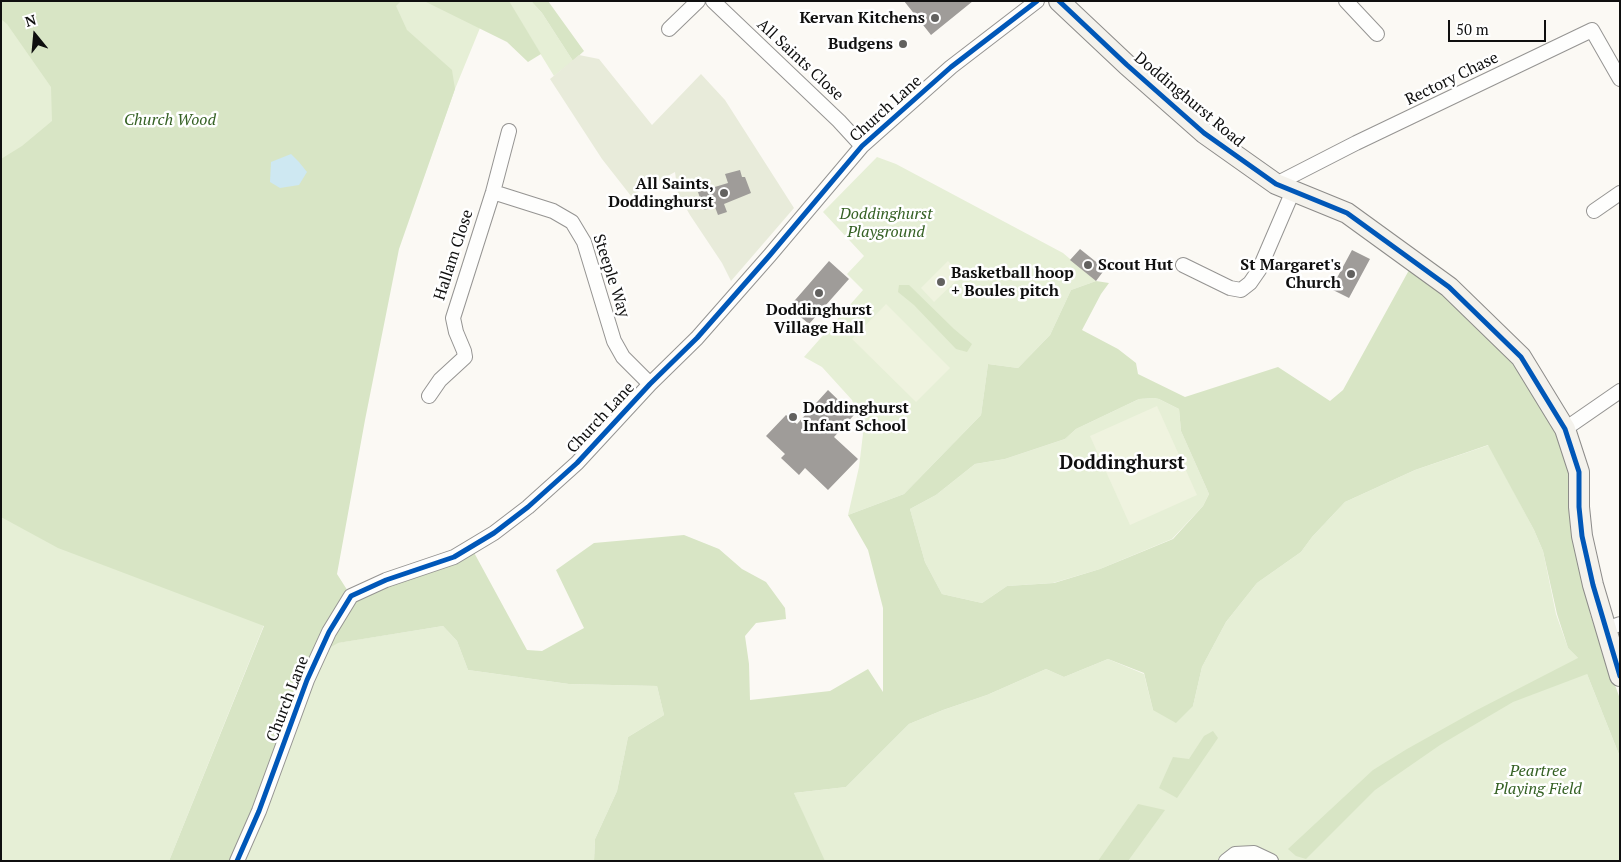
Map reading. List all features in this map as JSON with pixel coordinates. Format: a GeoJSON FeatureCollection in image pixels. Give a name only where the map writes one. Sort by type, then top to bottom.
{"type":"FeatureCollection","features":[{"type":"Feature","properties":{"kind":"street"},"geometry":{"type":"LineString","coordinates":[[669,29],[698,1]]}},
{"type":"Feature","properties":{"kind":"street","name":"All Saints Close"},"geometry":{"type":"LineString","coordinates":[[713,1],[840,121],[862,146]]}},
{"type":"Feature","properties":{"kind":"street","name":"Doddinghurst Road"},"geometry":{"type":"LineString","coordinates":[[1059,1],[1127,65],[1204,133],[1285,188],[1347,213],[1449,286],[1520,357],[1565,429],[1579,472],[1579,507],[1582,536],[1593,585],[1613,627],[1620,676]]}},
{"type":"Feature","properties":{"kind":"street"},"geometry":{"type":"LineString","coordinates":[[1346,1],[1377,34]]}},
{"type":"Feature","properties":{"kind":"street","name":"Church Lane"},"geometry":{"type":"LineString","coordinates":[[237,861],[259,811],[307,680],[329,632],[351,596],[386,580],[454,557],[494,533],[528,507],[577,463],[650,384],[697,338],[862,146],[951,67],[1027,4]]}},
{"type":"Feature","properties":{"kind":"street","name":"Rectory Chase"},"geometry":{"type":"LineString","coordinates":[[1285,188],[1356,143],[1592,30],[1620,79]]}},
{"type":"Feature","properties":{"kind":"street","name":"Hallam Close"},"geometry":{"type":"LineString","coordinates":[[429,396],[440,380],[464,357],[464,351],[456,332],[453,318],[493,192],[509,131]]}},
{"type":"Feature","properties":{"kind":"street"},"geometry":{"type":"LineString","coordinates":[[1183,265],[1230,288],[1241,290],[1250,284],[1259,270],[1285,188]]}},
{"type":"Feature","properties":{"kind":"street","name":"Steeple Way"},"geometry":{"type":"LineString","coordinates":[[493,192],[554,211],[572,222],[584,242],[614,342],[623,357],[650,384]]}},
{"type":"Feature","properties":{"kind":"street"},"geometry":{"type":"LineString","coordinates":[[1594,211],[1620,193]]}},
{"type":"Feature","properties":{"kind":"street"},"geometry":{"type":"LineString","coordinates":[[1565,429],[1620,391]]}},
{"type":"Feature","properties":{"kind":"street"},"geometry":{"type":"LineString","coordinates":[[1226,861],[1235,854],[1254,853],[1271,861]]}},
{"type":"Feature","properties":{"kind":"green space","name":"Church Wood"},"geometry":{"type":"Polygon","coordinates":[[[1,1],[481,1],[480,28],[455,89],[264,625],[169,861],[1,861],[1,1]]]}},
{"type":"Feature","properties":{"kind":"green space","name":"Church Wood"},"geometry":{"type":"Polygon","coordinates":[[[1,1],[401,1],[396,6],[407,30],[452,70],[455,89],[399,249],[365,420],[337,574],[351,596],[471,547],[527,650],[542,651],[584,628],[556,570],[594,543],[684,535],[719,549],[742,569],[766,582],[785,608],[786,619],[756,623],[745,636],[749,664],[750,700],[830,691],[868,669],[883,692],[883,608],[868,550],[848,515],[904,494],[981,415],[988,364],[1018,368],[1050,335],[1071,290],[1096,281],[1109,283],[1082,330],[1118,349],[1136,363],[1138,374],[1185,397],[1278,367],[1330,401],[1343,390],[1414,261],[1521,357],[1565,429],[1582,536],[1590,614],[1620,699],[1620,757],[1587,674],[1513,702],[1440,745],[1375,790],[1306,859],[1296,856],[1288,849],[1373,770],[1475,711],[1578,658],[1568,648],[1557,614],[1543,551],[1534,530],[1488,445],[1415,470],[1345,502],[1312,537],[1301,552],[1257,583],[1226,622],[1202,667],[1193,706],[1176,723],[1153,710],[1144,673],[1108,659],[1064,677],[1046,669],[987,695],[909,724],[846,787],[794,793],[825,861],[594,861],[595,839],[617,791],[628,737],[664,715],[657,686],[569,684],[468,670],[457,641],[443,626],[338,643],[319,654],[237,861],[169,861],[264,626],[58,548],[1,517],[1,159],[22,146],[52,121],[51,87],[7,24],[1,19],[1,1]],[[1139,399],[1076,429],[1065,439],[1005,459],[975,464],[936,495],[910,509],[925,562],[942,594],[982,603],[1007,586],[1054,583],[1100,569],[1173,539],[1203,506],[1209,494],[1181,431],[1179,409],[1159,399],[1139,399]]]}},
{"type":"Feature","properties":{"kind":"green space"},"geometry":{"type":"Polygon","coordinates":[[[424,1],[509,1],[541,54],[528,62],[507,42],[424,1]]]}},
{"type":"Feature","properties":{"kind":"green space"},"geometry":{"type":"Polygon","coordinates":[[[508,1],[531,1],[542,13],[573,61],[554,76],[508,1]]]}},
{"type":"Feature","properties":{"kind":"green space"},"geometry":{"type":"Polygon","coordinates":[[[531,1],[548,1],[584,51],[573,61],[542,13],[531,1]]]}},
{"type":"Feature","properties":{"kind":"green space"},"geometry":{"type":"Polygon","coordinates":[[[579,55],[599,59],[652,125],[701,74],[725,100],[794,208],[731,281],[722,263],[678,194],[675,172],[631,196],[602,159],[550,79],[579,55]]]}},
{"type":"Feature","properties":{"kind":"green space","name":"Doddinghurst Playground"},"geometry":{"type":"Polygon","coordinates":[[[877,157],[896,164],[1063,253],[1096,281],[1071,290],[1050,335],[1018,368],[988,364],[981,415],[904,494],[848,515],[859,467],[863,434],[852,400],[822,367],[804,357],[863,290],[847,274],[864,256],[823,212],[877,157]]]}},
{"type":"Feature","properties":{"kind":"green space","name":"Basketball hoop + Boules pitch"},"geometry":{"type":"Polygon","coordinates":[[[948,261],[962,275],[934,302],[921,288],[948,261]]]}},
{"type":"Feature","properties":{"kind":"green space"},"geometry":{"type":"Polygon","coordinates":[[[899,285],[909,285],[972,344],[967,352],[956,349],[914,305],[898,292],[899,285]]]}},
{"type":"Feature","properties":{"kind":"green space"},"geometry":{"type":"Polygon","coordinates":[[[886,304],[950,368],[916,402],[852,339],[886,304]]]}},
{"type":"Feature","properties":{"kind":"green space"},"geometry":{"type":"Polygon","coordinates":[[[1154,398],[1179,409],[1181,431],[1209,494],[1203,506],[1172,539],[1100,569],[1053,583],[1007,586],[982,603],[942,594],[925,562],[910,509],[936,495],[975,464],[1005,459],[1065,439],[1076,429],[1139,399],[1154,398]]]}},
{"type":"Feature","properties":{"kind":"green space"},"geometry":{"type":"Polygon","coordinates":[[[1157,406],[1197,495],[1130,525],[1090,436],[1157,406]]]}},
{"type":"Feature","properties":{"kind":"green space","name":"Peartree Playing Field"},"geometry":{"type":"Polygon","coordinates":[[[1489,445],[1534,530],[1543,551],[1556,614],[1568,648],[1578,658],[1587,674],[1620,757],[1620,861],[825,861],[820,854],[794,793],[846,787],[909,724],[987,695],[1046,669],[1064,677],[1108,659],[1144,674],[1153,710],[1193,706],[1202,667],[1226,622],[1257,583],[1301,552],[1312,537],[1345,502],[1415,470],[1489,445]]]}},
{"type":"Feature","properties":{"kind":"green space"},"geometry":{"type":"Polygon","coordinates":[[[443,626],[457,641],[468,670],[569,684],[657,686],[664,715],[628,737],[617,791],[595,839],[594,861],[237,861],[319,654],[337,643],[443,626]]]}},
{"type":"Feature","properties":{"kind":"green space"},"geometry":{"type":"Polygon","coordinates":[[[1213,731],[1218,738],[1177,798],[1159,788],[1173,757],[1189,759],[1204,736],[1213,731]]]}},
{"type":"Feature","properties":{"kind":"green space"},"geometry":{"type":"Polygon","coordinates":[[[1138,804],[1165,810],[1128,861],[1098,861],[1138,804]]]}},
{"type":"Feature","properties":{"kind":"water"},"geometry":{"type":"Polygon","coordinates":[[[291,154],[307,172],[299,185],[280,188],[270,182],[271,162],[291,154]]]}},
{"type":"Feature","properties":{"kind":"building","name":"Kervan Kitchens"},"geometry":{"type":"Polygon","coordinates":[[[904,1],[973,1],[931,35],[904,1]]]}},
{"type":"Feature","properties":{"kind":"building","name":"All Saints, Doddinghurst"},"geometry":{"type":"Polygon","coordinates":[[[740,170],[751,193],[724,204],[727,212],[718,215],[715,207],[704,210],[698,192],[728,183],[725,174],[740,170]]]}},
{"type":"Feature","properties":{"kind":"building","name":"Scout Hut"},"geometry":{"type":"Polygon","coordinates":[[[1080,249],[1105,269],[1096,281],[1070,260],[1080,249]]]}},
{"type":"Feature","properties":{"kind":"building","name":"St Margaret's Church"},"geometry":{"type":"Polygon","coordinates":[[[1352,250],[1370,259],[1349,298],[1331,289],[1352,250]]]}},
{"type":"Feature","properties":{"kind":"building","name":"Doddinghurst Village Hall"},"geometry":{"type":"Polygon","coordinates":[[[829,261],[849,279],[809,324],[789,307],[829,261]]]}},
{"type":"Feature","properties":{"kind":"building","name":"Doddinghurst Infant School"},"geometry":{"type":"Polygon","coordinates":[[[828,390],[854,415],[834,437],[858,459],[828,490],[805,468],[799,475],[781,458],[785,454],[766,436],[786,415],[797,424],[828,390]]]}},
{"type":"Feature","properties":{"kind":"cycle path"},"geometry":{"type":"LineString","coordinates":[[237,861],[259,811],[307,680],[329,632],[351,596],[386,580],[454,557],[494,533],[528,507],[577,463],[650,384],[697,338],[862,146],[951,67],[1037,1]]}},
{"type":"Feature","properties":{"kind":"cycle path"},"geometry":{"type":"LineString","coordinates":[[1059,1],[1127,65],[1204,133],[1276,184],[1347,213],[1449,287],[1521,357],[1565,429],[1579,472],[1579,507],[1582,536],[1593,585],[1620,676]]}},
{"type":"Feature","properties":{"kind":"place","name":"Kervan Kitchens"},"geometry":{"type":"Point","coordinates":[935,18]}},
{"type":"Feature","properties":{"kind":"place","name":"Budgens"},"geometry":{"type":"Point","coordinates":[903,44]}},
{"type":"Feature","properties":{"kind":"place","name":"All Saints, Doddinghurst"},"geometry":{"type":"Point","coordinates":[724,193]}},
{"type":"Feature","properties":{"kind":"place","name":"Scout Hut"},"geometry":{"type":"Point","coordinates":[1088,265]}},
{"type":"Feature","properties":{"kind":"place","name":"St Margaret's Church"},"geometry":{"type":"Point","coordinates":[1351,274]}},
{"type":"Feature","properties":{"kind":"place","name":"Basketball hoop + Boules pitch"},"geometry":{"type":"Point","coordinates":[941,282]}},
{"type":"Feature","properties":{"kind":"place","name":"Doddinghurst Village Hall"},"geometry":{"type":"Point","coordinates":[819,293]}},
{"type":"Feature","properties":{"kind":"place","name":"Doddinghurst Infant School"},"geometry":{"type":"Point","coordinates":[793,417]}},
{"type":"Feature","properties":{"kind":"district","name":"Doddinghurst"},"geometry":{"type":"Point","coordinates":[1122,464]}}]}
